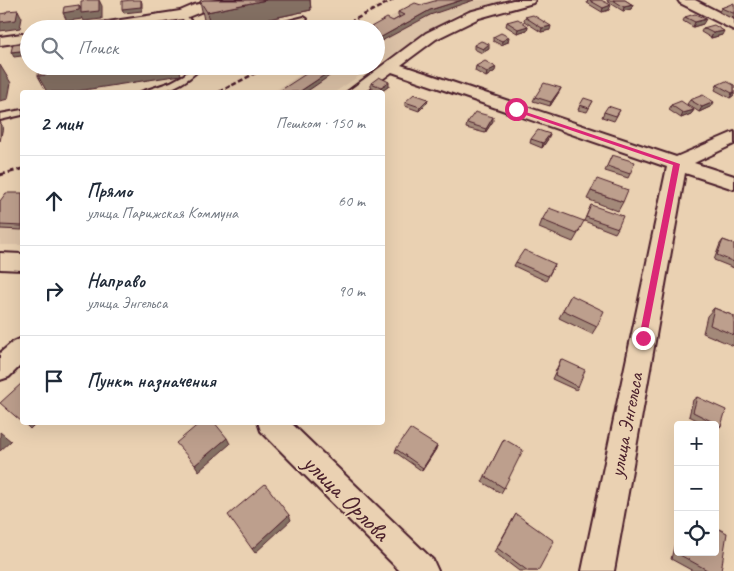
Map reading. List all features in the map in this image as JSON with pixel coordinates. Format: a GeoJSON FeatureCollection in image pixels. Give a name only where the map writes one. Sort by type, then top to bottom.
{"type":"FeatureCollection","features":[{"type":"Feature","properties":{"kind":"street"},"geometry":{"type":"LineString","coordinates":[[184,15],[192,5],[192,0]]}},
{"type":"Feature","properties":{"kind":"street"},"geometry":{"type":"LineString","coordinates":[[150,20],[184,15],[199,8],[238,0]]}},
{"type":"Feature","properties":{"kind":"street"},"geometry":{"type":"LineString","coordinates":[[385,71],[432,36],[474,15],[528,0]]}},
{"type":"Feature","properties":{"kind":"street"},"geometry":{"type":"LineString","coordinates":[[684,0],[734,26]]}},
{"type":"Feature","properties":{"kind":"street"},"geometry":{"type":"LineString","coordinates":[[0,41],[20,38]]}},
{"type":"Feature","properties":{"kind":"street"},"geometry":{"type":"LineString","coordinates":[[391,67],[734,183]]}},
{"type":"Feature","properties":{"kind":"street"},"geometry":{"type":"LineString","coordinates":[[358,90],[379,75]]}},
{"type":"Feature","properties":{"kind":"street"},"geometry":{"type":"LineString","coordinates":[[677,164],[734,136]]}},
{"type":"Feature","properties":{"kind":"street","name":"улица Энгельса"},"geometry":{"type":"LineString","coordinates":[[598,571],[677,164]]}},
{"type":"Feature","properties":{"kind":"street"},"geometry":{"type":"LineString","coordinates":[[0,261],[20,262]]}},
{"type":"Feature","properties":{"kind":"street"},"geometry":{"type":"LineString","coordinates":[[0,369],[20,351]]}},
{"type":"Feature","properties":{"kind":"street","name":"улица Орлова"},"geometry":{"type":"LineString","coordinates":[[274,425],[422,571]]}},
{"type":"Feature","properties":{"kind":"lane"},"geometry":{"type":"LineString","coordinates":[[184,15],[188,20]]}},
{"type":"Feature","properties":{"kind":"lane"},"geometry":{"type":"LineString","coordinates":[[300,20],[304,19]]}},
{"type":"Feature","properties":{"kind":"lane"},"geometry":{"type":"LineString","coordinates":[[152,90],[178,83],[191,75]]}},
{"type":"Feature","properties":{"kind":"lane"},"geometry":{"type":"LineString","coordinates":[[0,117],[20,113]]}},
{"type":"Feature","properties":{"kind":"shaded area"},"geometry":{"type":"Polygon","coordinates":[[[432,0],[505,0],[460,12],[385,59],[385,21],[392,16],[432,0]]]}},
{"type":"Feature","properties":{"kind":"shaded area"},"geometry":{"type":"Polygon","coordinates":[[[300,75],[360,75],[338,90],[276,90],[300,75]]]}},
{"type":"Feature","properties":{"kind":"shaded area"},"geometry":{"type":"Polygon","coordinates":[[[20,197],[20,245],[0,245],[0,199],[20,197]]]}},
{"type":"Feature","properties":{"kind":"building"},"geometry":{"type":"Polygon","coordinates":[[[99,0],[99,11],[81,13],[81,1],[99,0]]]}},
{"type":"Feature","properties":{"kind":"building"},"geometry":{"type":"Polygon","coordinates":[[[141,0],[141,7],[122,9],[122,1],[141,0]]]}},
{"type":"Feature","properties":{"kind":"building"},"geometry":{"type":"Polygon","coordinates":[[[266,0],[207,12],[200,1],[266,0]]]}},
{"type":"Feature","properties":{"kind":"building"},"geometry":{"type":"Polygon","coordinates":[[[438,0],[462,0],[430,10],[385,35],[385,20],[383,20],[387,18],[393,21],[404,15],[398,12],[415,3],[421,5],[438,0]]]}},
{"type":"Feature","properties":{"kind":"building"},"geometry":{"type":"Polygon","coordinates":[[[589,0],[601,0],[611,5],[603,8],[589,0]]]}},
{"type":"Feature","properties":{"kind":"building"},"geometry":{"type":"Polygon","coordinates":[[[613,0],[625,0],[633,5],[624,7],[613,0]]]}},
{"type":"Feature","properties":{"kind":"building"},"geometry":{"type":"Polygon","coordinates":[[[734,3],[734,13],[721,8],[734,3]]]}},
{"type":"Feature","properties":{"kind":"building"},"geometry":{"type":"Polygon","coordinates":[[[79,5],[79,10],[63,13],[64,7],[79,5]]]}},
{"type":"Feature","properties":{"kind":"building"},"geometry":{"type":"Polygon","coordinates":[[[18,10],[16,20],[0,22],[0,14],[18,10]]]}},
{"type":"Feature","properties":{"kind":"building"},"geometry":{"type":"Polygon","coordinates":[[[695,14],[706,19],[695,22],[685,17],[695,14]]]}},
{"type":"Feature","properties":{"kind":"building"},"geometry":{"type":"Polygon","coordinates":[[[533,15],[551,26],[542,28],[525,17],[533,15]]]}},
{"type":"Feature","properties":{"kind":"building"},"geometry":{"type":"Polygon","coordinates":[[[518,19],[528,26],[518,29],[507,22],[518,19]]]}},
{"type":"Feature","properties":{"kind":"building"},"geometry":{"type":"Polygon","coordinates":[[[714,25],[724,31],[713,33],[703,28],[714,25]]]}},
{"type":"Feature","properties":{"kind":"building"},"geometry":{"type":"Polygon","coordinates":[[[501,33],[509,37],[502,41],[493,37],[501,33]]]}},
{"type":"Feature","properties":{"kind":"building"},"geometry":{"type":"Polygon","coordinates":[[[481,41],[489,44],[483,49],[474,45],[481,41]]]}},
{"type":"Feature","properties":{"kind":"building"},"geometry":{"type":"Polygon","coordinates":[[[20,43],[20,51],[11,52],[13,44],[20,43]]]}},
{"type":"Feature","properties":{"kind":"building"},"geometry":{"type":"Polygon","coordinates":[[[485,61],[496,67],[487,72],[476,66],[485,61]]]}},
{"type":"Feature","properties":{"kind":"building"},"geometry":{"type":"Polygon","coordinates":[[[304,75],[324,75],[302,90],[281,90],[304,75]]]}},
{"type":"Feature","properties":{"kind":"building"},"geometry":{"type":"Polygon","coordinates":[[[379,77],[389,82],[381,87],[371,83],[379,77]]]}},
{"type":"Feature","properties":{"kind":"building"},"geometry":{"type":"Polygon","coordinates":[[[726,81],[734,85],[734,92],[732,93],[717,85],[726,81]]]}},
{"type":"Feature","properties":{"kind":"building"},"geometry":{"type":"Polygon","coordinates":[[[544,83],[561,88],[551,102],[535,97],[544,83]]]}},
{"type":"Feature","properties":{"kind":"building"},"geometry":{"type":"Polygon","coordinates":[[[414,94],[428,99],[420,107],[405,102],[414,94]]]}},
{"type":"Feature","properties":{"kind":"building"},"geometry":{"type":"Polygon","coordinates":[[[703,95],[714,102],[702,107],[690,100],[703,95]]]}},
{"type":"Feature","properties":{"kind":"building"},"geometry":{"type":"Polygon","coordinates":[[[584,98],[593,101],[589,108],[580,105],[584,98]]]}},
{"type":"Feature","properties":{"kind":"building"},"geometry":{"type":"Polygon","coordinates":[[[681,101],[694,110],[683,113],[671,105],[681,101]]]}},
{"type":"Feature","properties":{"kind":"building"},"geometry":{"type":"Polygon","coordinates":[[[608,106],[620,110],[616,116],[604,112],[608,106]]]}},
{"type":"Feature","properties":{"kind":"building"},"geometry":{"type":"Polygon","coordinates":[[[475,112],[493,117],[486,129],[467,123],[475,112]]]}},
{"type":"Feature","properties":{"kind":"building"},"geometry":{"type":"Polygon","coordinates":[[[538,130],[550,134],[543,143],[531,139],[538,130]]]}},
{"type":"Feature","properties":{"kind":"building"},"geometry":{"type":"Polygon","coordinates":[[[612,155],[635,162],[630,174],[607,166],[612,155]]]}},
{"type":"Feature","properties":{"kind":"building"},"geometry":{"type":"Polygon","coordinates":[[[597,179],[628,190],[623,202],[591,191],[597,179]]]}},
{"type":"Feature","properties":{"kind":"building"},"geometry":{"type":"Polygon","coordinates":[[[6,193],[20,193],[20,226],[0,225],[0,201],[6,193]]]}},
{"type":"Feature","properties":{"kind":"building"},"geometry":{"type":"Polygon","coordinates":[[[591,205],[623,216],[618,228],[586,217],[591,205]]]}},
{"type":"Feature","properties":{"kind":"building"},"geometry":{"type":"Polygon","coordinates":[[[549,208],[584,221],[577,234],[542,220],[549,208]]]}},
{"type":"Feature","properties":{"kind":"building"},"geometry":{"type":"Polygon","coordinates":[[[723,240],[734,244],[734,262],[717,255],[723,240]]]}},
{"type":"Feature","properties":{"kind":"building"},"geometry":{"type":"Polygon","coordinates":[[[524,250],[555,264],[548,276],[516,262],[524,250]]]}},
{"type":"Feature","properties":{"kind":"building"},"geometry":{"type":"Polygon","coordinates":[[[571,295],[604,311],[597,326],[563,310],[571,295]]]}},
{"type":"Feature","properties":{"kind":"building"},"geometry":{"type":"Polygon","coordinates":[[[714,308],[734,316],[734,335],[710,325],[714,308]]]}},
{"type":"Feature","properties":{"kind":"building"},"geometry":{"type":"Polygon","coordinates":[[[561,359],[585,370],[578,387],[555,375],[561,359]]]}},
{"type":"Feature","properties":{"kind":"building"},"geometry":{"type":"Polygon","coordinates":[[[20,385],[20,420],[0,403],[20,385]]]}},
{"type":"Feature","properties":{"kind":"building"},"geometry":{"type":"Polygon","coordinates":[[[697,397],[726,410],[721,426],[719,421],[711,421],[693,412],[697,397]]]}},
{"type":"Feature","properties":{"kind":"building"},"geometry":{"type":"Polygon","coordinates":[[[197,425],[216,425],[227,438],[195,465],[176,443],[197,425]]]}},
{"type":"Feature","properties":{"kind":"building"},"geometry":{"type":"Polygon","coordinates":[[[410,429],[437,446],[423,468],[396,449],[410,429]]]}},
{"type":"Feature","properties":{"kind":"building"},"geometry":{"type":"Polygon","coordinates":[[[504,439],[523,450],[504,488],[485,476],[504,439]]]}},
{"type":"Feature","properties":{"kind":"building"},"geometry":{"type":"Polygon","coordinates":[[[265,484],[289,515],[252,549],[228,515],[265,484]]]}},
{"type":"Feature","properties":{"kind":"building"},"geometry":{"type":"Polygon","coordinates":[[[516,514],[554,541],[538,571],[528,571],[497,548],[516,514]]]}},
{"type":"Feature","properties":{"kind":"building"},"geometry":{"type":"Polygon","coordinates":[[[719,529],[727,533],[721,571],[709,571],[682,556],[719,556],[719,529]]]}},
{"type":"Feature","properties":{"kind":"railway"},"geometry":{"type":"LineString","coordinates":[[354,20],[393,0]]}},
{"type":"Feature","properties":{"kind":"railway"},"geometry":{"type":"LineString","coordinates":[[223,90],[252,75]]}},
{"type":"Feature","properties":{"kind":"railway"},"geometry":{"type":"LineString","coordinates":[[0,175],[20,170]]}},
{"type":"Feature","properties":{"kind":"route"},"geometry":{"type":"LineString","coordinates":[[516,109],[677,164],[643,338]]}}]}
